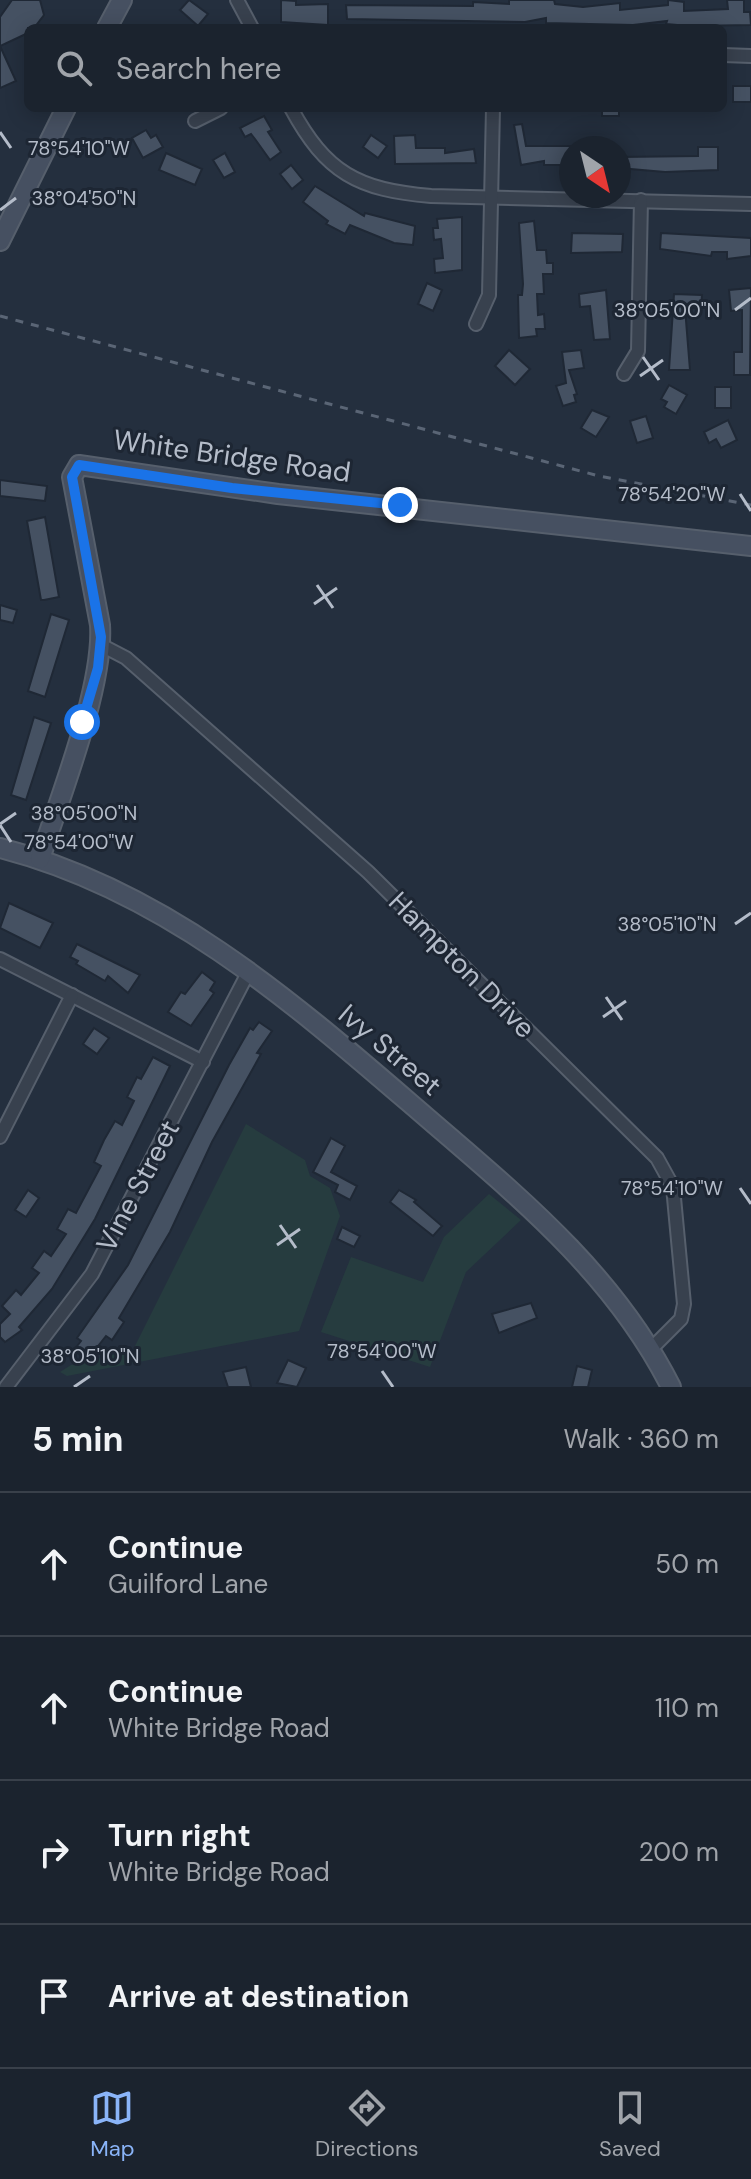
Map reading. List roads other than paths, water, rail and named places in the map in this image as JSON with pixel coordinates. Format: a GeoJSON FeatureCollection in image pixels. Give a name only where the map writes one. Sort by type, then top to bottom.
{"type":"FeatureCollection","features":[{"type":"Feature","properties":{"kind":"street"},"geometry":{"type":"LineString","coordinates":[[109,24],[122,0]]}},
{"type":"Feature","properties":{"kind":"street"},"geometry":{"type":"LineString","coordinates":[[237,0],[250,24]]}},
{"type":"Feature","properties":{"kind":"street"},"geometry":{"type":"LineString","coordinates":[[727,55],[751,56]]}},
{"type":"Feature","properties":{"kind":"street"},"geometry":{"type":"LineString","coordinates":[[0,241],[64,112]]}},
{"type":"Feature","properties":{"kind":"street"},"geometry":{"type":"LineString","coordinates":[[195,121],[213,112]]}},
{"type":"Feature","properties":{"kind":"street"},"geometry":{"type":"LineString","coordinates":[[294,112],[326,160],[367,186],[421,196],[751,204]]}},
{"type":"Feature","properties":{"kind":"street"},"geometry":{"type":"LineString","coordinates":[[476,324],[489,295],[493,112]]}},
{"type":"Feature","properties":{"kind":"street"},"geometry":{"type":"LineString","coordinates":[[624,374],[638,351],[641,200]]}},
{"type":"Feature","properties":{"kind":"street","name":"White Bridge Road"},"geometry":{"type":"LineString","coordinates":[[101,645],[72,477],[76,467],[83,464],[262,492],[751,546]]}},
{"type":"Feature","properties":{"kind":"street"},"geometry":{"type":"LineString","coordinates":[[40,859],[92,690],[101,645]]}},
{"type":"Feature","properties":{"kind":"street","name":"Hampton Drive"},"geometry":{"type":"LineString","coordinates":[[101,645],[126,658],[327,834],[657,1158],[673,1187],[684,1304],[681,1319],[651,1349]]}},
{"type":"Feature","properties":{"kind":"street","name":"Ivy Street"},"geometry":{"type":"LineString","coordinates":[[0,848],[40,859],[150,906],[249,971],[394,1090],[547,1223],[606,1286],[651,1349],[671,1387]]}},
{"type":"Feature","properties":{"kind":"street"},"geometry":{"type":"LineString","coordinates":[[0,959],[203,1062]]}},
{"type":"Feature","properties":{"kind":"street","name":"Vine Street"},"geometry":{"type":"LineString","coordinates":[[6,1387],[92,1274],[249,971]]}},
{"type":"Feature","properties":{"kind":"street"},"geometry":{"type":"LineString","coordinates":[[0,1137],[72,995]]}},
{"type":"Feature","properties":{"kind":"railway"},"geometry":{"type":"LineString","coordinates":[[0,316],[599,476],[751,505]]}}]}
